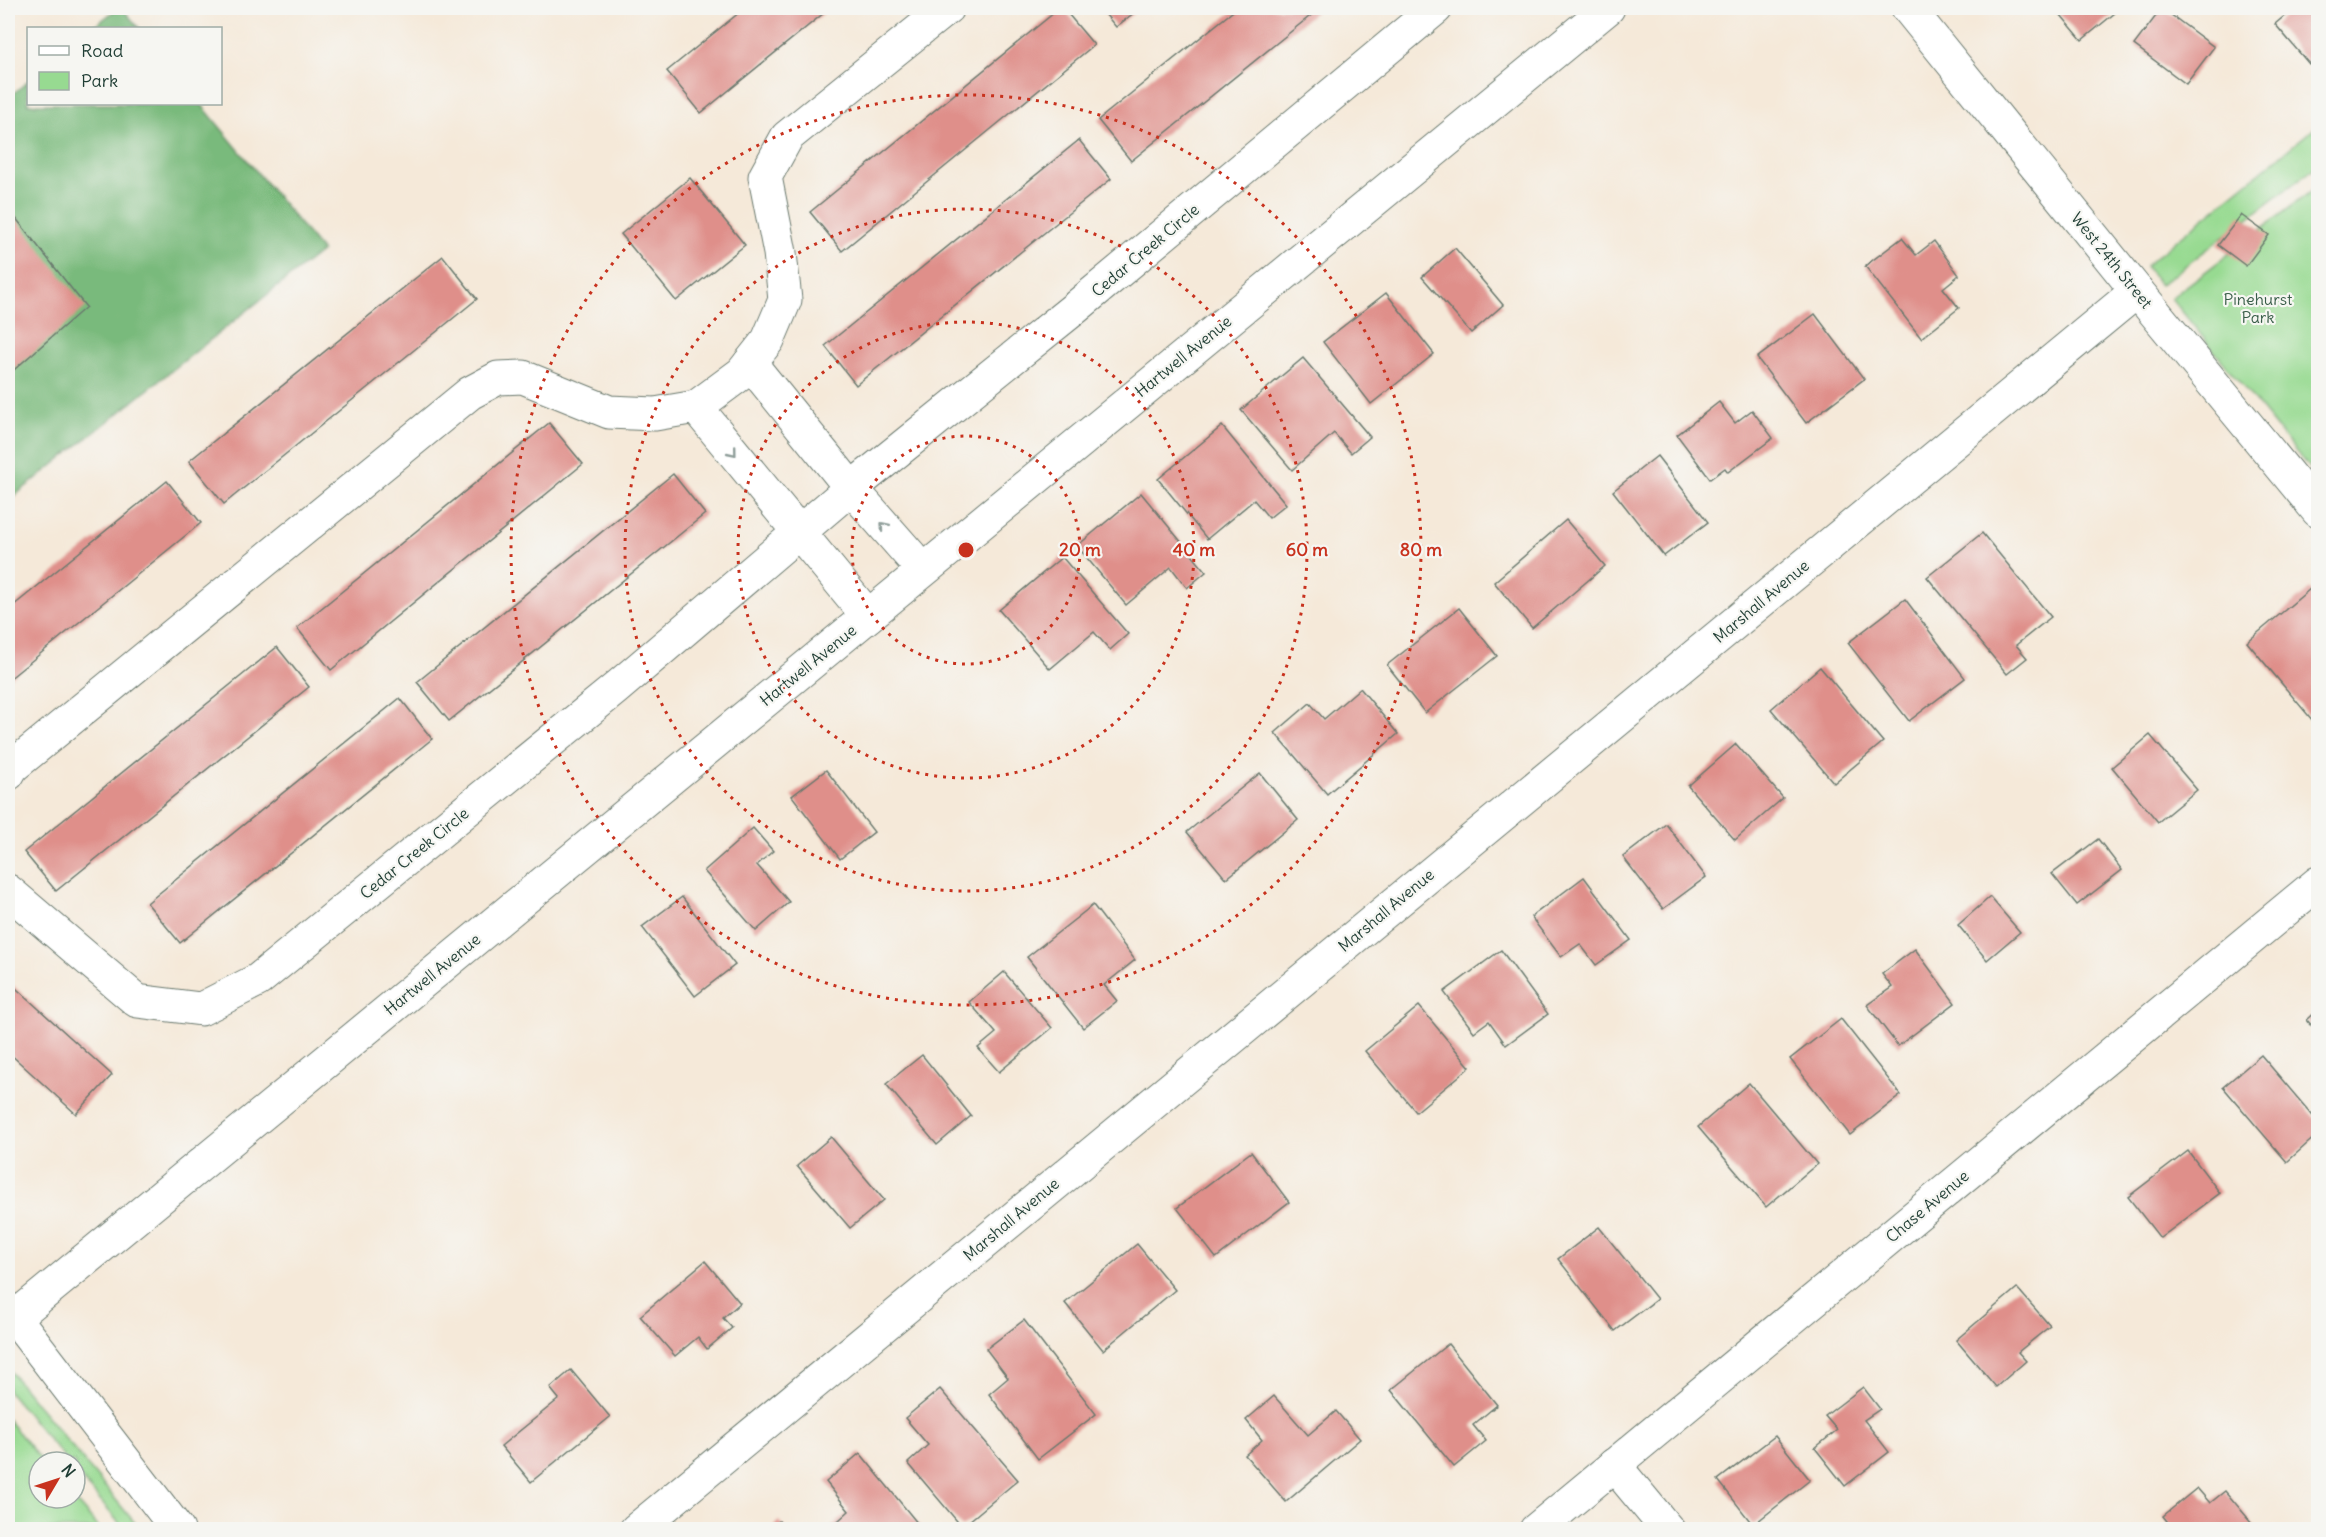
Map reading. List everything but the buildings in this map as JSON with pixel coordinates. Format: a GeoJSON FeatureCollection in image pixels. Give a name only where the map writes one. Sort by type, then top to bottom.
{"type":"FeatureCollection","features":[{"type":"Feature","properties":{"kind":"street"},"geometry":{"type":"LineString","coordinates":[[8,774],[12,766],[470,393],[498,378],[523,377],[609,412],[655,414],[696,406],[742,373],[768,340],[784,300],[780,253],[765,177],[787,137],[947,8]]}},
{"type":"Feature","properties":{"kind":"street","name":"Cedar Creek Circle"},"geometry":{"type":"LineString","coordinates":[[8,891],[137,1001],[201,1009],[258,980],[615,689],[797,532],[1075,308],[1436,8]]}},
{"type":"Feature","properties":{"kind":"street","name":"Hartwell Avenue"},"geometry":{"type":"LineString","coordinates":[[10,1316],[1608,8]]}},
{"type":"Feature","properties":{"kind":"street","name":"West 24th Street"},"geometry":{"type":"LineString","coordinates":[[1908,8],[2319,511]]}},
{"type":"Feature","properties":{"kind":"street","name":"Marshall Avenue"},"geometry":{"type":"LineString","coordinates":[[636,1530],[2137,291]]}},
{"type":"Feature","properties":{"kind":"street"},"geometry":{"type":"LineString","coordinates":[[750,363],[851,488],[923,570]]}},
{"type":"Feature","properties":{"kind":"street"},"geometry":{"type":"LineString","coordinates":[[696,406],[867,616]]}},
{"type":"Feature","properties":{"kind":"street","name":"Chase Avenue"},"geometry":{"type":"LineString","coordinates":[[1536,1530],[2319,883]]}},
{"type":"Feature","properties":{"kind":"street"},"geometry":{"type":"LineString","coordinates":[[10,1316],[178,1530]]}},
{"type":"Feature","properties":{"kind":"street"},"geometry":{"type":"LineString","coordinates":[[1614,1465],[1668,1530]]}},
{"type":"Feature","properties":{"kind":"green space"},"geometry":{"type":"Polygon","coordinates":[[[118,8],[122,8],[138,27],[93,27],[118,8]]]}},
{"type":"Feature","properties":{"kind":"green space"},"geometry":{"type":"Polygon","coordinates":[[[27,82],[27,105],[202,105],[322,251],[8,501],[8,98],[27,82]]]}},
{"type":"Feature","properties":{"kind":"green space"},"geometry":{"type":"Polygon","coordinates":[[[2318,125],[2318,165],[2160,285],[2145,266],[2318,125]]]}},
{"type":"Feature","properties":{"kind":"green space","name":"Pinehurst Park"},"geometry":{"type":"Polygon","coordinates":[[[2318,186],[2318,479],[2171,298],[2318,186]]]}},
{"type":"Feature","properties":{"kind":"green space"},"geometry":{"type":"Polygon","coordinates":[[[8,1369],[75,1450],[58,1450],[8,1391],[8,1369]]]}},
{"type":"Feature","properties":{"kind":"green space"},"geometry":{"type":"Polygon","coordinates":[[[8,1420],[33,1450],[27,1450],[27,1510],[83,1510],[100,1529],[8,1529],[8,1420]]]}},
{"type":"Feature","properties":{"kind":"green space"},"geometry":{"type":"Polygon","coordinates":[[[87,1465],[140,1529],[124,1529],[87,1485],[87,1465]]]}}]}
